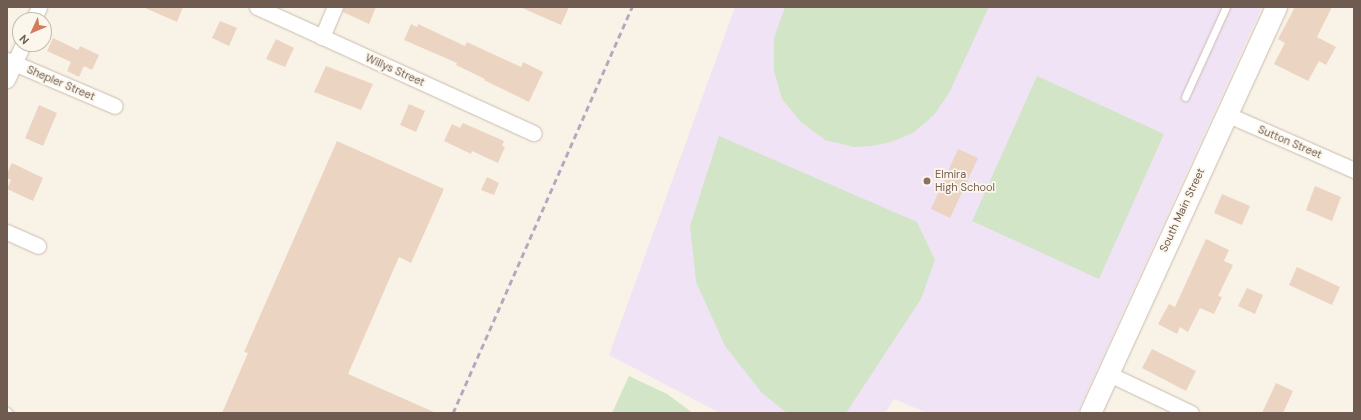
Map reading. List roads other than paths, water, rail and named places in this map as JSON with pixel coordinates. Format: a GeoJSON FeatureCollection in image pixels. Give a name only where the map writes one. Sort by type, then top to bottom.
{"type":"FeatureCollection","features":[{"type":"Feature","properties":{"kind":"street","name":"Willys Street"},"geometry":{"type":"LineString","coordinates":[[257,7],[534,133]]}},
{"type":"Feature","properties":{"kind":"street"},"geometry":{"type":"LineString","coordinates":[[322,37],[335,7]]}},
{"type":"Feature","properties":{"kind":"street","name":"South Main Street"},"geometry":{"type":"LineString","coordinates":[[1090,413],[1107,373],[1276,7]]}},
{"type":"Feature","properties":{"kind":"street"},"geometry":{"type":"LineString","coordinates":[[7,80],[11,62],[18,52]]}},
{"type":"Feature","properties":{"kind":"street","name":"Shepler Street"},"geometry":{"type":"LineString","coordinates":[[11,62],[115,106]]}},
{"type":"Feature","properties":{"kind":"street","name":"Sutton Street"},"geometry":{"type":"LineString","coordinates":[[1226,114],[1354,170]]}},
{"type":"Feature","properties":{"kind":"street"},"geometry":{"type":"LineString","coordinates":[[7,232],[38,246]]}},
{"type":"Feature","properties":{"kind":"street"},"geometry":{"type":"LineString","coordinates":[[1107,373],[1191,413]]}},
{"type":"Feature","properties":{"kind":"lane"},"geometry":{"type":"LineString","coordinates":[[1185,97],[1226,7]]}},
{"type":"Feature","properties":{"kind":"railway"},"geometry":{"type":"LineString","coordinates":[[453,413],[632,7]]}},
{"type":"Feature","properties":{"kind":"place","name":"Elmira High School"},"geometry":{"type":"Point","coordinates":[927,181]}}]}
